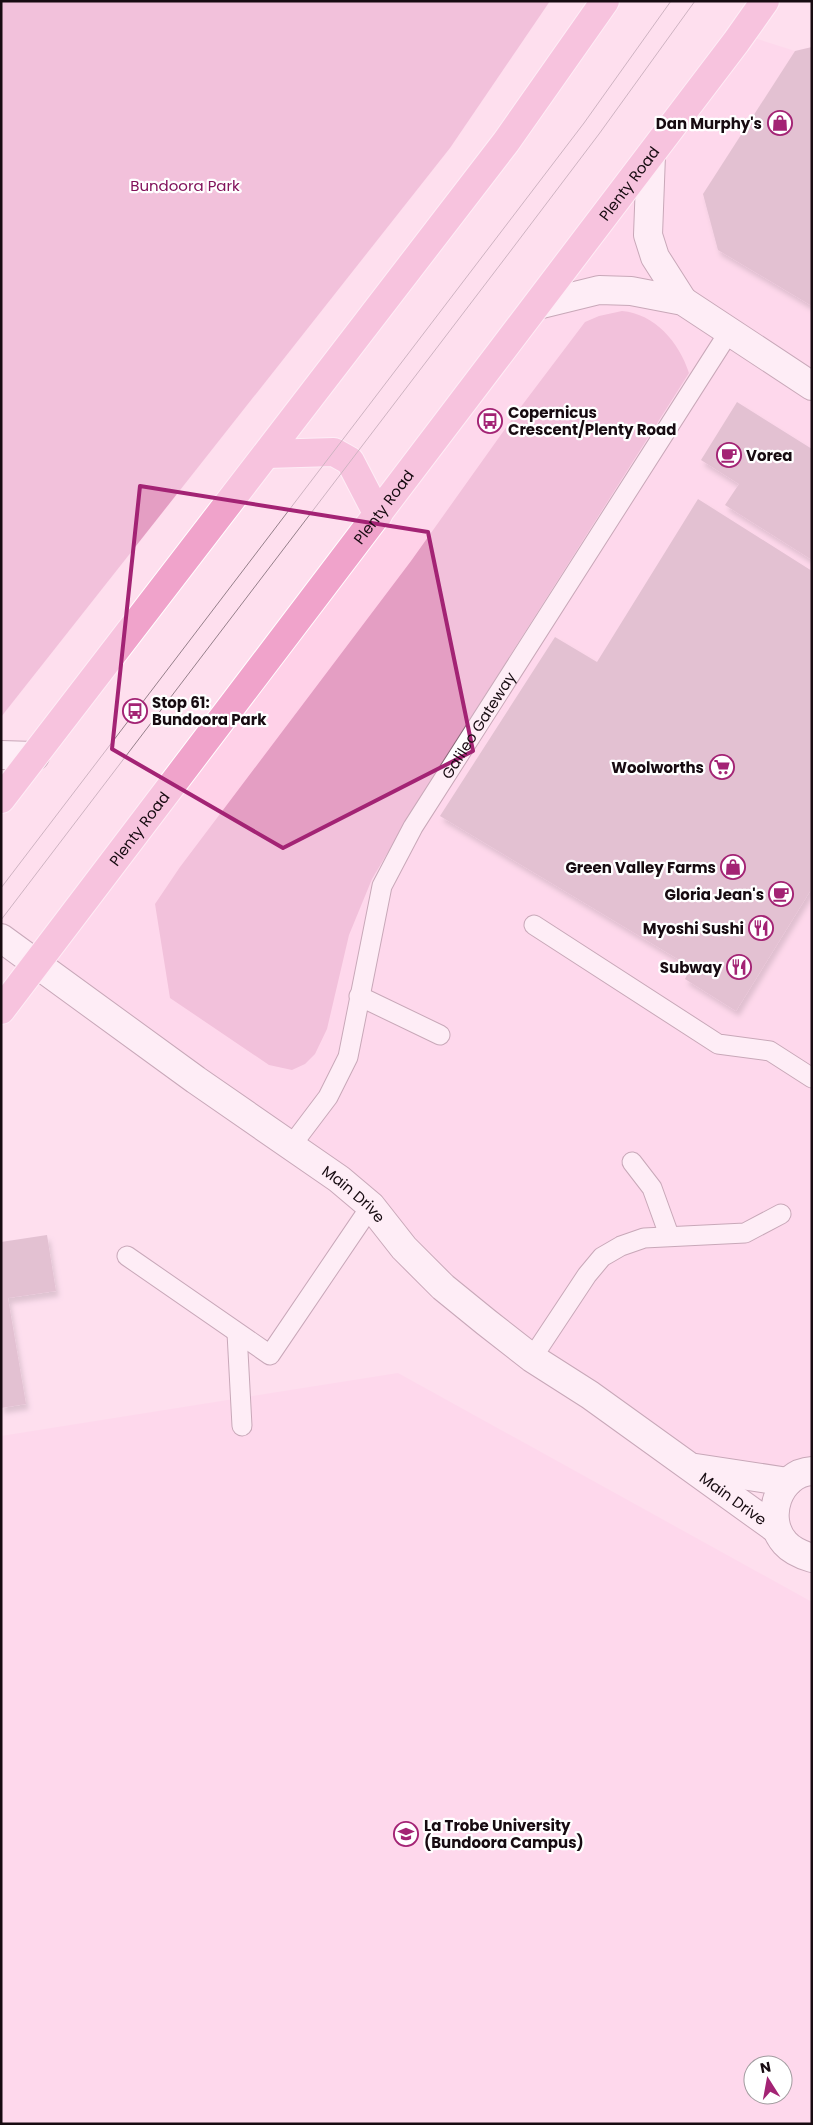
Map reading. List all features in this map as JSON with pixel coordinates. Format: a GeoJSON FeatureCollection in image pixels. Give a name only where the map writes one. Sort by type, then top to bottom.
{"type":"FeatureCollection","features":[{"type":"Feature","properties":{"kind":"highway"},"geometry":{"type":"LineString","coordinates":[[1,799],[506,142],[606,1]]}},
{"type":"Feature","properties":{"kind":"highway","name":"Plenty Road"},"geometry":{"type":"LineString","coordinates":[[1,1010],[100,883],[538,306],[765,1]]}},
{"type":"Feature","properties":{"kind":"highway"},"geometry":{"type":"LineString","coordinates":[[267,454],[334,452],[350,461],[378,515]]}},
{"type":"Feature","properties":{"kind":"street"},"geometry":{"type":"LineString","coordinates":[[651,155],[648,235],[655,257],[683,301]]}},
{"type":"Feature","properties":{"kind":"street"},"geometry":{"type":"LineString","coordinates":[[538,306],[599,290],[631,291],[683,301],[811,385]]}},
{"type":"Feature","properties":{"kind":"street"},"geometry":{"type":"LineString","coordinates":[[1,755],[35,756]]}},
{"type":"Feature","properties":{"kind":"street","name":"Main Drive"},"geometry":{"type":"LineString","coordinates":[[1,938],[339,1179],[370,1206],[404,1248],[443,1287],[532,1358],[776,1529],[784,1542],[796,1552],[812,1558]]}},
{"type":"Feature","properties":{"kind":"street","name":"Main Drive"},"geometry":{"type":"LineString","coordinates":[[690,1467],[804,1473]]}},
{"type":"Feature","properties":{"kind":"street"},"geometry":{"type":"LineString","coordinates":[[776,1529],[774,1514],[776,1499],[804,1473]]}},
{"type":"Feature","properties":{"kind":"lane","name":"Galileo Gateway"},"geometry":{"type":"LineString","coordinates":[[291,1146],[328,1097],[348,1057],[382,886],[413,827],[729,332]]}},
{"type":"Feature","properties":{"kind":"lane"},"geometry":{"type":"LineString","coordinates":[[534,925],[718,1044],[770,1052],[812,1078]]}},
{"type":"Feature","properties":{"kind":"lane"},"geometry":{"type":"LineString","coordinates":[[359,996],[440,1035]]}},
{"type":"Feature","properties":{"kind":"lane"},"geometry":{"type":"LineString","coordinates":[[632,1162],[652,1188],[669,1235]]}},
{"type":"Feature","properties":{"kind":"lane"},"geometry":{"type":"LineString","coordinates":[[126,1256],[270,1355],[370,1206]]}},
{"type":"Feature","properties":{"kind":"lane"},"geometry":{"type":"LineString","coordinates":[[532,1358],[602,1257],[621,1246],[644,1238],[669,1235],[745,1233],[781,1214]]}},
{"type":"Feature","properties":{"kind":"lane"},"geometry":{"type":"LineString","coordinates":[[237,1333],[242,1426]]}},
{"type":"Feature","properties":{"kind":"highlighted area"},"geometry":{"type":"Polygon","coordinates":[[[140,486],[428,532],[473,751],[283,848],[112,749],[140,486]]]}},
{"type":"Feature","properties":{"kind":"shaded area"},"geometry":{"type":"Polygon","coordinates":[[[742,34],[795,51],[812,47],[812,1467],[807,1471],[690,1467],[590,1395],[371,1206],[35,964],[742,34]]]}},
{"type":"Feature","properties":{"kind":"shaded area","name":"La Trobe University (Bundoora Campus)"},"geometry":{"type":"Polygon","coordinates":[[[398,1373],[812,1602],[812,2124],[1,2124],[1,1436],[398,1373]]]}},
{"type":"Feature","properties":{"kind":"green space","name":"Bundoora Park"},"geometry":{"type":"Polygon","coordinates":[[[1,1],[550,1],[450,148],[1,717],[1,1]]]}},
{"type":"Feature","properties":{"kind":"green space"},"geometry":{"type":"Polygon","coordinates":[[[622,311],[634,313],[645,318],[664,332],[679,351],[689,373],[423,793],[372,879],[349,935],[327,1029],[315,1054],[305,1064],[292,1070],[269,1065],[170,998],[155,904],[180,867],[411,561],[520,408],[585,322],[599,316],[622,311]]]}},
{"type":"Feature","properties":{"kind":"building","name":"Dan Murphy's"},"geometry":{"type":"Polygon","coordinates":[[[812,47],[812,306],[718,250],[703,194],[795,51],[812,47]]]}},
{"type":"Feature","properties":{"kind":"building"},"geometry":{"type":"Polygon","coordinates":[[[737,402],[812,449],[812,560],[725,505],[739,484],[701,460],[737,402]]]}},
{"type":"Feature","properties":{"kind":"building"},"geometry":{"type":"Polygon","coordinates":[[[698,499],[812,571],[812,888],[736,1011],[685,979],[691,967],[440,816],[555,637],[597,662],[698,499]]]}},
{"type":"Feature","properties":{"kind":"building"},"geometry":{"type":"Polygon","coordinates":[[[47,1235],[56,1291],[8,1298],[26,1404],[1,1408],[1,1242],[47,1235]]]}},
{"type":"Feature","properties":{"kind":"tram line"},"geometry":{"type":"LineString","coordinates":[[1,888],[584,123],[671,1]]}},
{"type":"Feature","properties":{"kind":"tram line"},"geometry":{"type":"LineString","coordinates":[[1,920],[599,134],[695,1]]}},
{"type":"Feature","properties":{"kind":"place","name":"Dan Murphy's"},"geometry":{"type":"Point","coordinates":[780,123]}},
{"type":"Feature","properties":{"kind":"place","name":"Copernicus Crescent/Plenty Road"},"geometry":{"type":"Point","coordinates":[490,421]}},
{"type":"Feature","properties":{"kind":"place","name":"Vorea"},"geometry":{"type":"Point","coordinates":[729,455]}},
{"type":"Feature","properties":{"kind":"place","name":"Stop 61: Bundoora Park"},"geometry":{"type":"Point","coordinates":[135,711]}},
{"type":"Feature","properties":{"kind":"place","name":"Woolworths"},"geometry":{"type":"Point","coordinates":[722,767]}},
{"type":"Feature","properties":{"kind":"place","name":"Green Valley Farms"},"geometry":{"type":"Point","coordinates":[733,867]}},
{"type":"Feature","properties":{"kind":"place","name":"Gloria Jean's"},"geometry":{"type":"Point","coordinates":[781,894]}},
{"type":"Feature","properties":{"kind":"place","name":"Myoshi Sushi"},"geometry":{"type":"Point","coordinates":[761,928]}},
{"type":"Feature","properties":{"kind":"place","name":"Subway"},"geometry":{"type":"Point","coordinates":[739,967]}},
{"type":"Feature","properties":{"kind":"place","name":"La Trobe University (Bundoora Campus)"},"geometry":{"type":"Point","coordinates":[406,1834]}}]}
